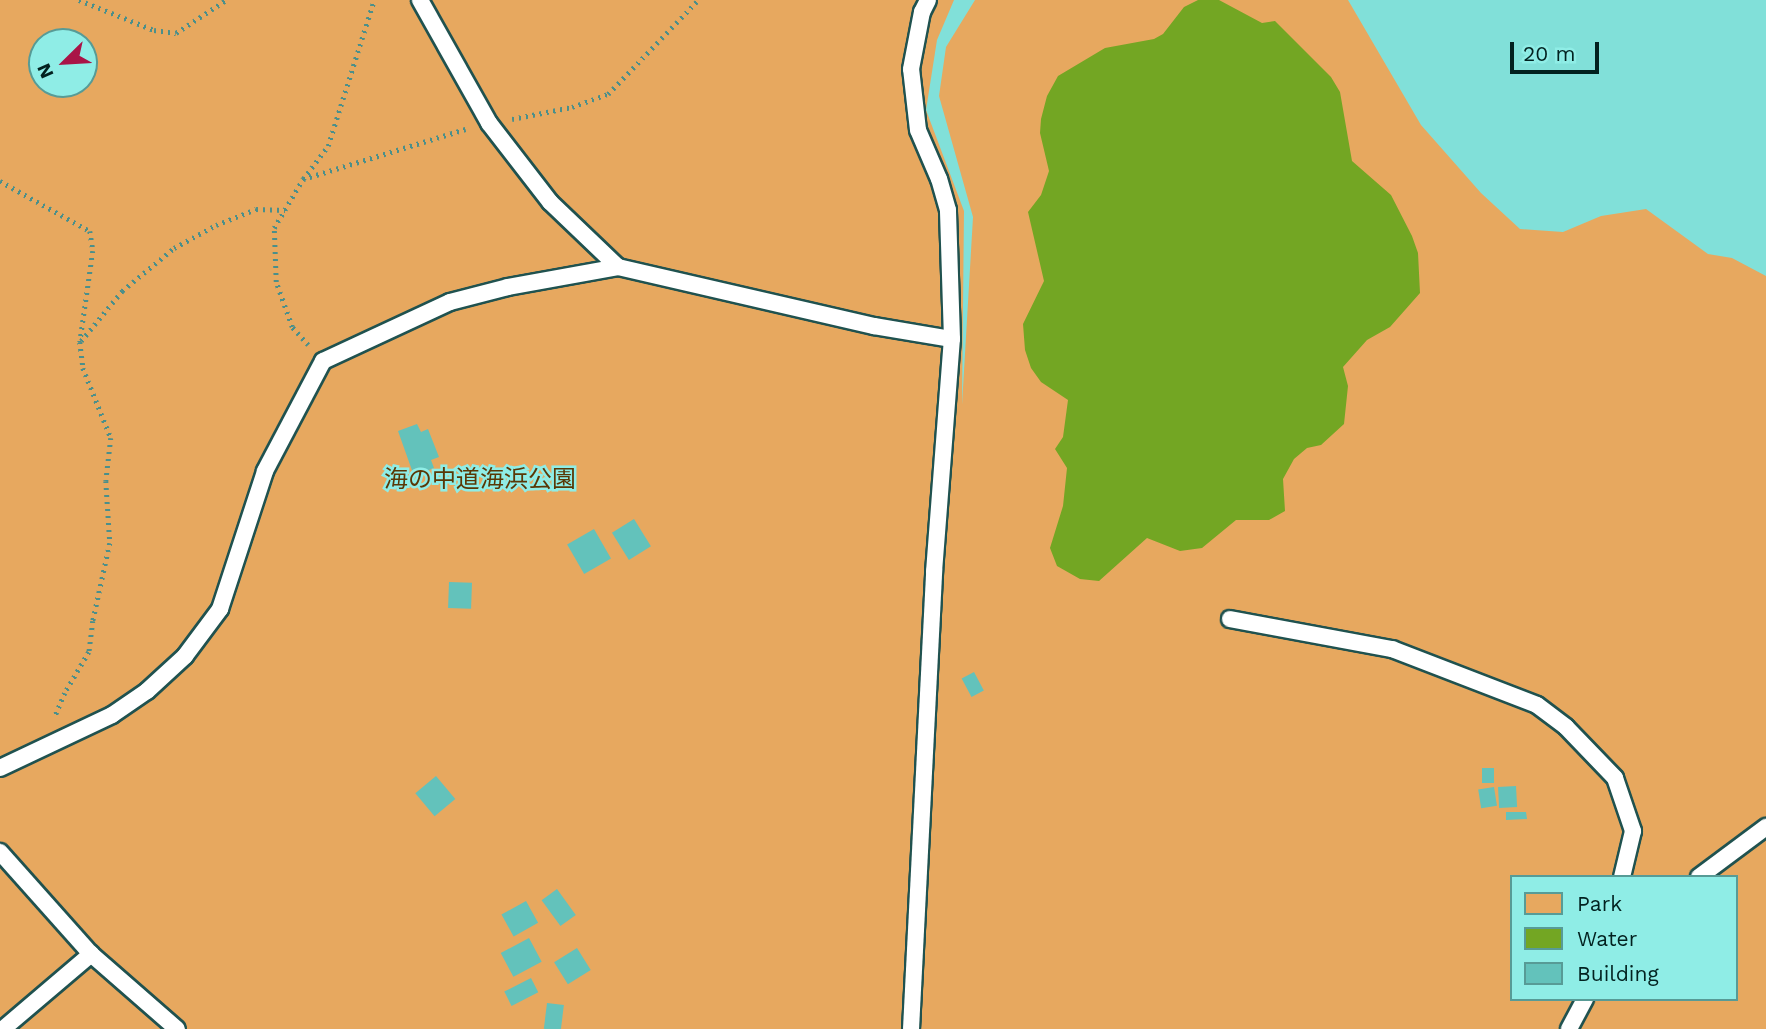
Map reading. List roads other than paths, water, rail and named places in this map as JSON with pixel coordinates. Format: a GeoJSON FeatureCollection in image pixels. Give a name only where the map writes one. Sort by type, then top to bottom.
{"type":"FeatureCollection","features":[{"type":"Feature","properties":{"kind":"lane"},"geometry":{"type":"LineString","coordinates":[[420,0],[489,123],[550,202],[618,267]]}},
{"type":"Feature","properties":{"kind":"lane"},"geometry":{"type":"LineString","coordinates":[[911,1029],[934,572],[952,339],[948,210],[939,179],[918,130],[911,69],[922,12],[928,0]]}},
{"type":"Feature","properties":{"kind":"lane"},"geometry":{"type":"LineString","coordinates":[[0,768],[112,715],[147,691],[185,656],[220,609],[265,471],[323,361],[450,302],[508,287],[618,267],[874,326],[952,339]]}},
{"type":"Feature","properties":{"kind":"lane"},"geometry":{"type":"LineString","coordinates":[[1230,619],[1392,649],[1537,705],[1566,727],[1615,778],[1633,831],[1622,875]]}},
{"type":"Feature","properties":{"kind":"lane"},"geometry":{"type":"LineString","coordinates":[[1702,875],[1766,827]]}},
{"type":"Feature","properties":{"kind":"lane"},"geometry":{"type":"LineString","coordinates":[[0,852],[91,954],[177,1029]]}},
{"type":"Feature","properties":{"kind":"lane"},"geometry":{"type":"LineString","coordinates":[[3,1029],[91,954]]}},
{"type":"Feature","properties":{"kind":"lane"},"geometry":{"type":"LineString","coordinates":[[1569,1029],[1584,1001]]}},
{"type":"Feature","properties":{"kind":"water"},"geometry":{"type":"Polygon","coordinates":[[[1198,0],[1219,0],[1262,23],[1275,21],[1331,77],[1340,92],[1352,161],[1391,195],[1412,236],[1418,253],[1420,293],[1390,327],[1367,340],[1343,367],[1348,386],[1344,424],[1321,445],[1307,448],[1294,459],[1283,479],[1285,511],[1269,520],[1236,520],[1202,548],[1180,551],[1147,538],[1099,581],[1080,579],[1057,566],[1050,548],[1063,506],[1067,468],[1055,449],[1063,437],[1068,400],[1041,382],[1031,368],[1025,350],[1023,324],[1044,281],[1028,212],[1041,195],[1049,171],[1040,133],[1041,119],[1047,96],[1058,76],[1105,48],[1154,39],[1163,34],[1184,7],[1198,0]]]}},
{"type":"Feature","properties":{"kind":"park label","name":"海の中道海浜公園"},"geometry":{"type":"Point","coordinates":[480,480]}}]}
